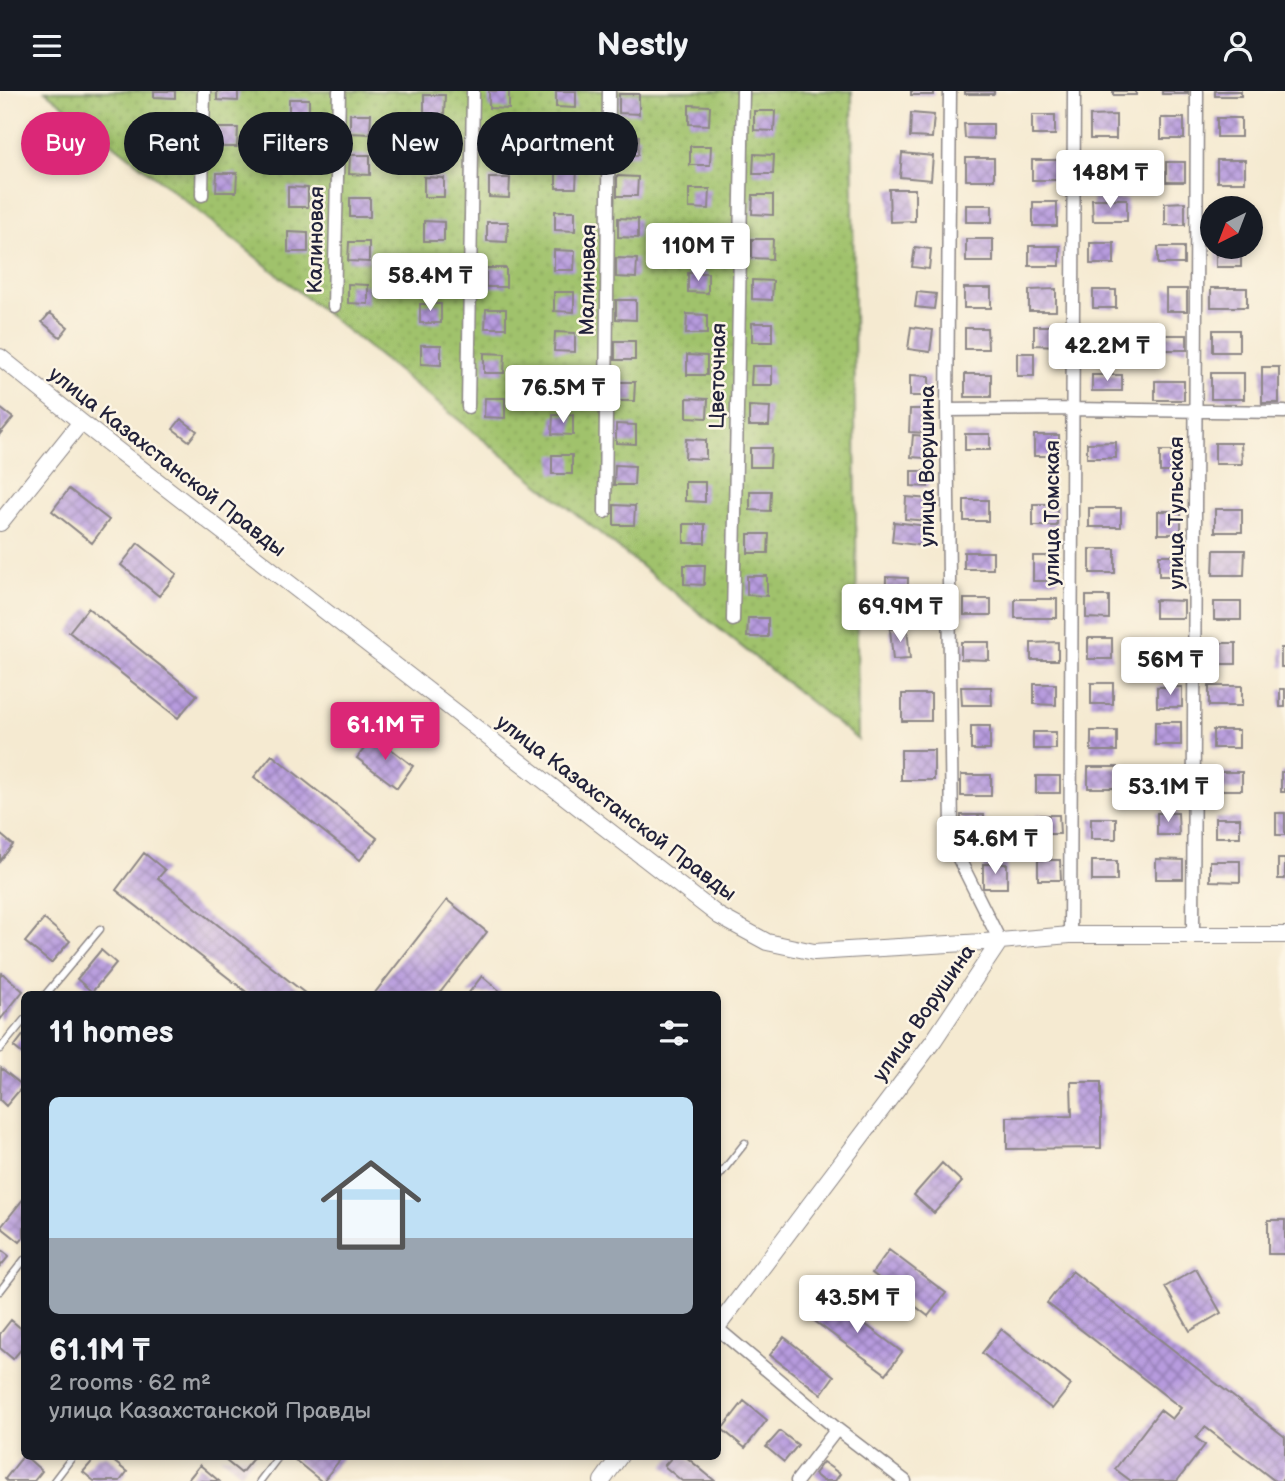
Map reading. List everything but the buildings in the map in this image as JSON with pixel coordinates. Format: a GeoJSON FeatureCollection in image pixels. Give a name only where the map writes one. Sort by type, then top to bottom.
{"type":"FeatureCollection","features":[{"type":"Feature","properties":{"kind":"street"},"geometry":{"type":"LineString","coordinates":[[202,195],[204,91]]}},
{"type":"Feature","properties":{"kind":"street","name":"Калиновая"},"geometry":{"type":"LineString","coordinates":[[334,306],[339,91]]}},
{"type":"Feature","properties":{"kind":"street"},"geometry":{"type":"LineString","coordinates":[[468,407],[474,91]]}},
{"type":"Feature","properties":{"kind":"street","name":"Малиновая"},"geometry":{"type":"LineString","coordinates":[[605,512],[609,91]]}},
{"type":"Feature","properties":{"kind":"street","name":"Цветочная"},"geometry":{"type":"LineString","coordinates":[[733,619],[743,91]]}},
{"type":"Feature","properties":{"kind":"street","name":"улица Ворушина"},"geometry":{"type":"LineString","coordinates":[[721,1323],[934,1040],[1000,941],[954,849],[951,833],[947,410],[950,91]]}},
{"type":"Feature","properties":{"kind":"street","name":"улица Томская"},"geometry":{"type":"LineString","coordinates":[[1070,935],[1074,91]]}},
{"type":"Feature","properties":{"kind":"street","name":"улица Тульская"},"geometry":{"type":"LineString","coordinates":[[1194,935],[1197,91]]}},
{"type":"Feature","properties":{"kind":"street","name":"улица Казахстанской Правды"},"geometry":{"type":"LineString","coordinates":[[0,357],[719,916],[767,941],[814,952],[1070,935],[1285,935]]}},
{"type":"Feature","properties":{"kind":"street"},"geometry":{"type":"LineString","coordinates":[[947,410],[1285,412]]}},
{"type":"Feature","properties":{"kind":"street"},"geometry":{"type":"LineString","coordinates":[[0,523],[81,422]]}},
{"type":"Feature","properties":{"kind":"street"},"geometry":{"type":"LineString","coordinates":[[721,1330],[837,1429],[905,1481]]}},
{"type":"Feature","properties":{"kind":"street"},"geometry":{"type":"LineString","coordinates":[[797,1481],[837,1429]]}},
{"type":"Feature","properties":{"kind":"street"},"geometry":{"type":"LineString","coordinates":[[602,1481],[617,1460]]}},
{"type":"Feature","properties":{"kind":"lane"},"geometry":{"type":"LineString","coordinates":[[48,991],[100,929]]}},
{"type":"Feature","properties":{"kind":"lane"},"geometry":{"type":"LineString","coordinates":[[0,1049],[21,1024]]}},
{"type":"Feature","properties":{"kind":"lane"},"geometry":{"type":"LineString","coordinates":[[721,1173],[745,1143]]}},
{"type":"Feature","properties":{"kind":"lane"},"geometry":{"type":"LineString","coordinates":[[0,1291],[21,1264]]}},
{"type":"Feature","properties":{"kind":"lane"},"geometry":{"type":"LineString","coordinates":[[54,1481],[70,1460]]}},
{"type":"Feature","properties":{"kind":"lane"},"geometry":{"type":"LineString","coordinates":[[260,1481],[276,1460]]}},
{"type":"Feature","properties":{"kind":"green space"},"geometry":{"type":"Polygon","coordinates":[[[45,91],[852,91],[858,740],[153,175],[224,175],[224,112],[124,112],[124,153],[110,142],[110,112],[72,112],[45,91]]]}}]}
